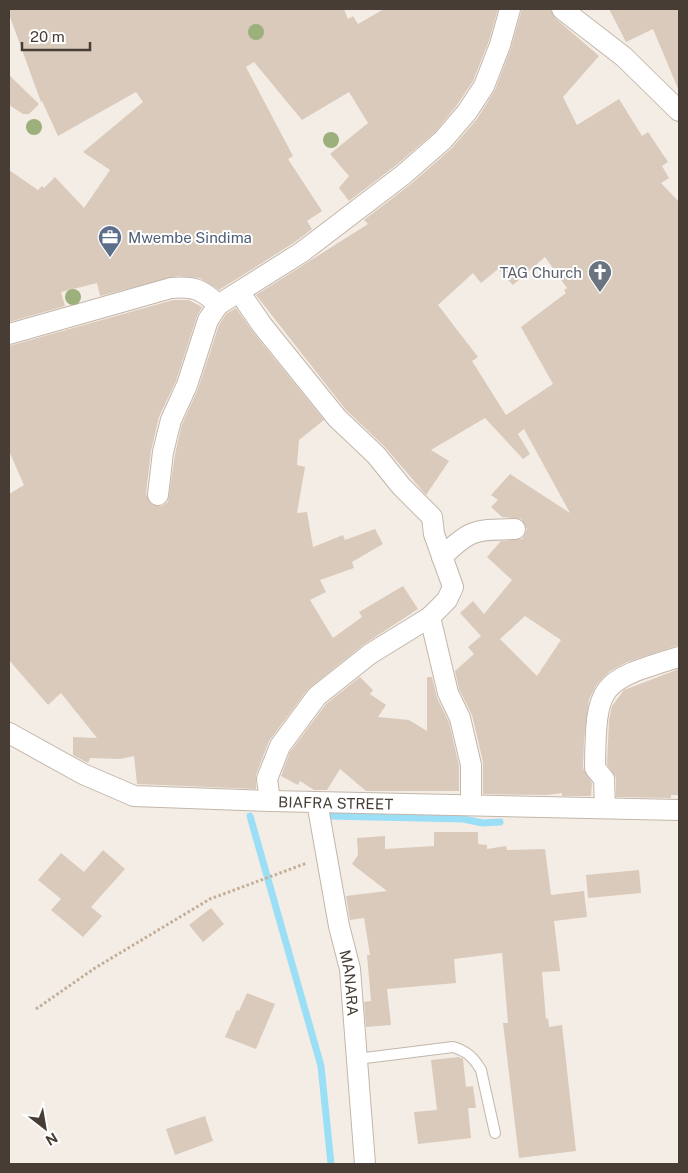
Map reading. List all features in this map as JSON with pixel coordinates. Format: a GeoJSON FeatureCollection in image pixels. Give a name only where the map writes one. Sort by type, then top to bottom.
{"type":"FeatureCollection","features":[{"type":"Feature","properties":{"kind":"street"},"geometry":{"type":"LineString","coordinates":[[158,495],[163,452],[171,420],[188,386],[208,320],[218,305],[240,293],[302,252],[403,175],[442,140],[467,112],[484,86],[500,45],[510,9]]}},
{"type":"Feature","properties":{"kind":"street"},"geometry":{"type":"LineString","coordinates":[[562,9],[624,57],[679,111]]}},
{"type":"Feature","properties":{"kind":"street"},"geometry":{"type":"LineString","coordinates":[[9,334],[171,288],[190,286],[208,295],[218,305]]}},
{"type":"Feature","properties":{"kind":"street"},"geometry":{"type":"LineString","coordinates":[[240,293],[262,325],[337,418],[376,455],[402,486],[432,516],[434,534],[453,587],[448,600],[430,617],[370,654],[317,696],[280,746],[267,779],[270,802]]}},
{"type":"Feature","properties":{"kind":"street"},"geometry":{"type":"LineString","coordinates":[[442,557],[469,533],[515,528]]}},
{"type":"Feature","properties":{"kind":"street"},"geometry":{"type":"LineString","coordinates":[[430,617],[448,693],[460,718],[471,765],[471,805]]}},
{"type":"Feature","properties":{"kind":"street"},"geometry":{"type":"LineString","coordinates":[[605,808],[604,779],[595,768],[597,715],[600,700],[606,689],[615,681],[647,666],[679,657]]}},
{"type":"Feature","properties":{"kind":"street","name":"BIAFRA STREET"},"geometry":{"type":"LineString","coordinates":[[9,733],[83,774],[134,796],[270,802],[679,810]]}},
{"type":"Feature","properties":{"kind":"street","name":"MANARA"},"geometry":{"type":"LineString","coordinates":[[318,802],[338,926],[350,969],[365,1164]]}},
{"type":"Feature","properties":{"kind":"lane"},"geometry":{"type":"LineString","coordinates":[[357,1058],[453,1047],[462,1050],[477,1062],[481,1070],[495,1133]]}},
{"type":"Feature","properties":{"kind":"path"},"geometry":{"type":"LineString","coordinates":[[36,1009],[94,968],[210,899],[326,856]]}},
{"type":"Feature","properties":{"kind":"building"},"geometry":{"type":"Polygon","coordinates":[[[9,9],[344,9],[348,19],[353,16],[358,24],[384,9],[498,9],[489,41],[473,81],[457,105],[435,132],[349,201],[339,188],[349,176],[330,154],[368,123],[349,92],[302,120],[254,62],[246,67],[293,156],[288,159],[322,211],[307,221],[312,229],[295,242],[219,290],[200,278],[178,276],[100,296],[97,283],[61,292],[65,306],[9,322],[9,170],[38,190],[42,186],[44,188],[55,177],[84,208],[110,170],[83,152],[143,102],[136,92],[58,136],[41,102],[9,14],[9,9]]]}},
{"type":"Feature","properties":{"kind":"building"},"geometry":{"type":"Polygon","coordinates":[[[522,9],[550,9],[555,18],[599,56],[563,97],[577,125],[619,99],[642,136],[648,132],[668,162],[662,166],[669,178],[661,183],[679,202],[679,645],[627,662],[610,671],[597,684],[589,699],[584,740],[583,768],[592,783],[591,796],[562,796],[562,793],[547,795],[483,794],[483,762],[472,715],[459,689],[455,671],[474,654],[468,647],[481,636],[460,613],[473,601],[484,614],[512,580],[487,557],[501,541],[522,539],[527,529],[521,519],[502,517],[491,507],[498,500],[491,495],[510,474],[570,513],[524,429],[518,434],[530,454],[523,459],[485,418],[431,450],[449,461],[426,495],[384,446],[346,410],[256,295],[368,224],[364,220],[411,184],[452,148],[477,119],[495,90],[511,48],[522,9]],[[545,257],[513,285],[498,269],[481,283],[473,273],[438,305],[478,357],[472,361],[506,415],[553,384],[521,327],[566,293],[564,290],[567,288],[545,257]],[[525,616],[500,639],[537,676],[561,640],[525,616]]]}},
{"type":"Feature","properties":{"kind":"building"},"geometry":{"type":"Polygon","coordinates":[[[609,9],[679,9],[679,91],[653,29],[626,42],[609,9]]]}},
{"type":"Feature","properties":{"kind":"building"},"geometry":{"type":"Polygon","coordinates":[[[9,75],[39,104],[29,114],[23,114],[9,105],[9,75]]]}},
{"type":"Feature","properties":{"kind":"building"},"geometry":{"type":"Polygon","coordinates":[[[173,300],[189,300],[202,307],[197,316],[176,381],[159,417],[151,451],[146,494],[151,504],[162,506],[168,502],[175,454],[182,424],[198,389],[219,325],[226,314],[236,308],[324,420],[299,440],[297,465],[305,467],[297,513],[307,512],[313,547],[343,535],[345,540],[375,529],[383,544],[352,562],[354,568],[320,580],[326,592],[310,600],[333,638],[362,617],[359,612],[403,586],[418,609],[363,645],[308,689],[269,741],[256,775],[256,789],[137,784],[134,756],[120,759],[90,758],[88,763],[73,755],[73,737],[97,738],[61,693],[48,705],[9,660],[9,494],[24,485],[9,451],[9,346],[173,300]]]}},
{"type":"Feature","properties":{"kind":"building"},"geometry":{"type":"Polygon","coordinates":[[[679,669],[679,795],[671,795],[671,798],[616,797],[616,778],[607,764],[609,720],[612,706],[624,690],[679,669]]]}},
{"type":"Feature","properties":{"kind":"building"},"geometry":{"type":"Polygon","coordinates":[[[360,677],[373,690],[370,694],[386,705],[378,717],[409,720],[427,731],[427,677],[432,677],[437,698],[449,722],[459,766],[459,791],[366,791],[340,769],[327,790],[314,790],[300,781],[298,785],[281,776],[290,752],[326,704],[360,677]]]}},
{"type":"Feature","properties":{"kind":"building"},"geometry":{"type":"Polygon","coordinates":[[[434,832],[478,832],[478,844],[487,845],[487,849],[506,846],[507,850],[545,849],[551,895],[584,891],[587,917],[554,921],[560,971],[542,972],[546,1019],[548,1018],[549,1027],[562,1025],[576,1151],[519,1158],[503,1023],[508,1023],[502,953],[454,959],[456,983],[387,989],[391,1025],[366,1027],[364,1002],[371,1001],[367,955],[370,955],[364,918],[350,920],[346,896],[387,891],[352,864],[358,855],[357,838],[385,836],[385,849],[434,846],[434,832]]]}},
{"type":"Feature","properties":{"kind":"building"},"geometry":{"type":"Polygon","coordinates":[[[103,850],[125,869],[91,907],[102,916],[83,937],[51,910],[61,899],[38,880],[61,853],[84,872],[103,850]]]}},
{"type":"Feature","properties":{"kind":"building"},"geometry":{"type":"Polygon","coordinates":[[[639,870],[641,893],[588,898],[586,875],[639,870]]]}},
{"type":"Feature","properties":{"kind":"building"},"geometry":{"type":"Polygon","coordinates":[[[211,908],[224,924],[203,942],[189,925],[211,908]]]}},
{"type":"Feature","properties":{"kind":"building"},"geometry":{"type":"Polygon","coordinates":[[[247,993],[275,1004],[256,1049],[225,1037],[247,993]]]}},
{"type":"Feature","properties":{"kind":"building"},"geometry":{"type":"Polygon","coordinates":[[[459,1057],[463,1059],[466,1087],[473,1086],[476,1108],[468,1108],[471,1138],[418,1144],[414,1112],[437,1110],[431,1060],[459,1057]]]}},
{"type":"Feature","properties":{"kind":"building"},"geometry":{"type":"Polygon","coordinates":[[[205,1116],[213,1141],[175,1155],[166,1129],[205,1116]]]}},
{"type":"Feature","properties":{"kind":"waterway"},"geometry":{"type":"LineString","coordinates":[[250,816],[321,1066],[331,1164]]}},
{"type":"Feature","properties":{"kind":"waterway"},"geometry":{"type":"LineString","coordinates":[[328,816],[463,819],[483,823],[500,822]]}},
{"type":"Feature","properties":{"kind":"place","name":"Mwembe Sindima"},"geometry":{"type":"Point","coordinates":[110,258]}},
{"type":"Feature","properties":{"kind":"place","name":"TAG Church"},"geometry":{"type":"Point","coordinates":[600,293]}}]}
